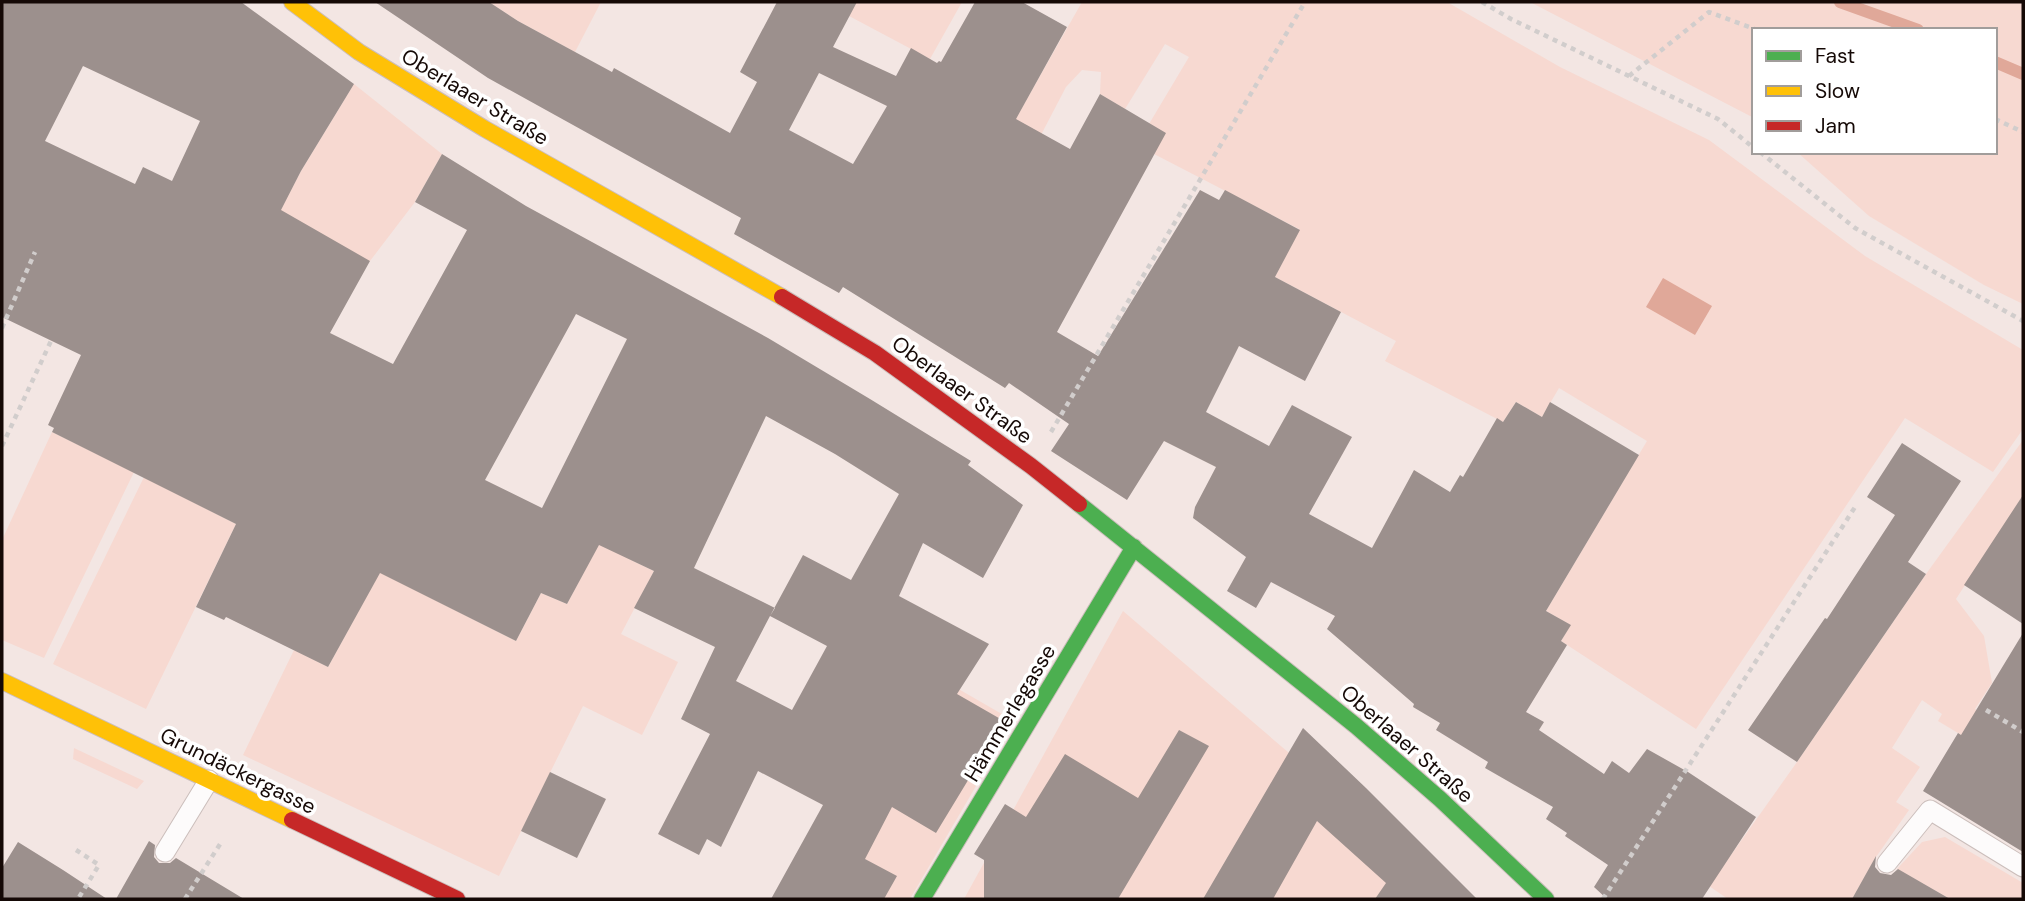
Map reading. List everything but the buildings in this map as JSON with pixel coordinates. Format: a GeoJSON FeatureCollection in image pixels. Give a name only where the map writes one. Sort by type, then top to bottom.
{"type":"FeatureCollection","features":[{"type":"Feature","properties":{"kind":"main road","name":"Oberlaaer Straße"},"geometry":{"type":"LineString","coordinates":[[292,2],[359,52],[485,129],[746,275],[875,353],[1031,466],[1356,726],[1440,799],[1546,899]]}},
{"type":"Feature","properties":{"kind":"main road","name":"Hämmerlegasse"},"geometry":{"type":"LineString","coordinates":[[922,899],[1134,547]]}},
{"type":"Feature","properties":{"kind":"main road","name":"Grundäckergasse"},"geometry":{"type":"LineString","coordinates":[[2,681],[457,899]]}},
{"type":"Feature","properties":{"kind":"lane"},"geometry":{"type":"LineString","coordinates":[[165,852],[209,780]]}},
{"type":"Feature","properties":{"kind":"lane"},"geometry":{"type":"LineString","coordinates":[[1887,863],[1930,810],[2023,866]]}},
{"type":"Feature","properties":{"kind":"path"},"geometry":{"type":"LineString","coordinates":[[1031,466],[1305,2]]}},
{"type":"Feature","properties":{"kind":"path"},"geometry":{"type":"LineString","coordinates":[[1482,2],[1511,19],[1718,119],[1752,146]]}},
{"type":"Feature","properties":{"kind":"path"},"geometry":{"type":"LineString","coordinates":[[1629,76],[1709,12],[1752,28]]}},
{"type":"Feature","properties":{"kind":"path"},"geometry":{"type":"LineString","coordinates":[[1997,120],[2023,132]]}},
{"type":"Feature","properties":{"kind":"path"},"geometry":{"type":"LineString","coordinates":[[1762,154],[1855,228],[2023,321]]}},
{"type":"Feature","properties":{"kind":"path"},"geometry":{"type":"LineString","coordinates":[[2,328],[35,252]]}},
{"type":"Feature","properties":{"kind":"path"},"geometry":{"type":"LineString","coordinates":[[2,446],[51,341]]}},
{"type":"Feature","properties":{"kind":"path"},"geometry":{"type":"LineString","coordinates":[[1602,899],[1857,504]]}},
{"type":"Feature","properties":{"kind":"path"},"geometry":{"type":"LineString","coordinates":[[1986,710],[2023,732]]}},
{"type":"Feature","properties":{"kind":"path"},"geometry":{"type":"LineString","coordinates":[[185,899],[222,841]]}},
{"type":"Feature","properties":{"kind":"path"},"geometry":{"type":"LineString","coordinates":[[76,850],[99,865],[78,899]]}},
{"type":"Feature","properties":{"kind":"shaded area"},"geometry":{"type":"Polygon","coordinates":[[[489,2],[601,2],[575,52],[489,2]]]}},
{"type":"Feature","properties":{"kind":"shaded area"},"geometry":{"type":"Polygon","coordinates":[[[856,2],[962,2],[930,59],[849,16],[856,2]]]}},
{"type":"Feature","properties":{"kind":"shaded area"},"geometry":{"type":"Polygon","coordinates":[[[1082,2],[1447,2],[1560,67],[1709,140],[1865,256],[2023,350],[2023,429],[1993,472],[1905,418],[1696,729],[1561,641],[1570,625],[1546,611],[1647,441],[1559,388],[1542,417],[1516,402],[1503,422],[1385,361],[1396,341],[1275,277],[1299,229],[1154,154],[1165,133],[1149,124],[1189,57],[1165,44],[1125,109],[1100,94],[1101,72],[1082,70],[1066,87],[1042,133],[940,252],[1082,2]]]}},
{"type":"Feature","properties":{"kind":"shaded area"},"geometry":{"type":"Polygon","coordinates":[[[1530,2],[2023,2],[2023,304],[1984,285],[1869,216],[1799,154],[1997,154],[1997,28],[1752,28],[1752,117],[1530,2]]]}},
{"type":"Feature","properties":{"kind":"shaded area"},"geometry":{"type":"Polygon","coordinates":[[[354,84],[442,154],[415,202],[370,261],[235,297],[301,171],[354,84]]]}},
{"type":"Feature","properties":{"kind":"shaded area"},"geometry":{"type":"Polygon","coordinates":[[[1663,278],[1712,306],[1695,335],[1646,307],[1663,278]]]}},
{"type":"Feature","properties":{"kind":"shaded area"},"geometry":{"type":"Polygon","coordinates":[[[52,432],[134,472],[44,658],[2,640],[2,540],[52,432]]]}},
{"type":"Feature","properties":{"kind":"shaded area"},"geometry":{"type":"Polygon","coordinates":[[[2023,440],[2023,525],[2009,517],[1956,599],[1984,636],[1992,683],[1975,709],[2023,739],[2023,772],[1938,721],[1942,714],[1922,700],[1892,748],[1920,767],[1896,802],[1909,810],[1876,857],[1852,899],[1728,899],[1709,886],[1926,574],[2023,440]]]}},
{"type":"Feature","properties":{"kind":"shaded area"},"geometry":{"type":"Polygon","coordinates":[[[144,477],[236,524],[146,709],[53,664],[144,477]]]}},
{"type":"Feature","properties":{"kind":"shaded area"},"geometry":{"type":"Polygon","coordinates":[[[609,525],[638,541],[629,559],[654,571],[621,634],[678,662],[642,735],[583,706],[499,876],[243,755],[294,650],[328,667],[398,539],[427,596],[516,641],[541,593],[567,604],[609,525]]]}},
{"type":"Feature","properties":{"kind":"shaded area"},"geometry":{"type":"Polygon","coordinates":[[[1123,611],[1460,899],[964,899],[1123,611]]]}},
{"type":"Feature","properties":{"kind":"shaded area"},"geometry":{"type":"Polygon","coordinates":[[[929,672],[1014,721],[910,899],[810,899],[904,726],[929,672]]]}},
{"type":"Feature","properties":{"kind":"shaded area"},"geometry":{"type":"Polygon","coordinates":[[[74,748],[144,781],[137,789],[73,759],[74,748]]]}},
{"type":"Feature","properties":{"kind":"shaded area"},"geometry":{"type":"Polygon","coordinates":[[[1945,837],[2023,883],[2023,899],[1950,899],[1897,869],[1922,842],[1945,837]]]}},
{"type":"Feature","properties":{"kind":"waterway"},"geometry":{"type":"LineString","coordinates":[[1840,2],[1912,28]]}},
{"type":"Feature","properties":{"kind":"waterway"},"geometry":{"type":"LineString","coordinates":[[1997,63],[2023,74]]}},
{"type":"Feature","properties":{"kind":"traffic: fast"},"geometry":{"type":"LineString","coordinates":[[1079,504],[1356,726],[1440,799],[1546,899]]}},
{"type":"Feature","properties":{"kind":"traffic: fast"},"geometry":{"type":"LineString","coordinates":[[922,899],[1134,547]]}},
{"type":"Feature","properties":{"kind":"traffic: slow"},"geometry":{"type":"LineString","coordinates":[[292,2],[359,52],[485,129],[782,297]]}},
{"type":"Feature","properties":{"kind":"traffic: slow"},"geometry":{"type":"LineString","coordinates":[[2,681],[292,820]]}},
{"type":"Feature","properties":{"kind":"traffic: jam"},"geometry":{"type":"LineString","coordinates":[[782,297],[875,353],[1079,504]]}},
{"type":"Feature","properties":{"kind":"traffic: jam"},"geometry":{"type":"LineString","coordinates":[[292,820],[457,899]]}}]}
